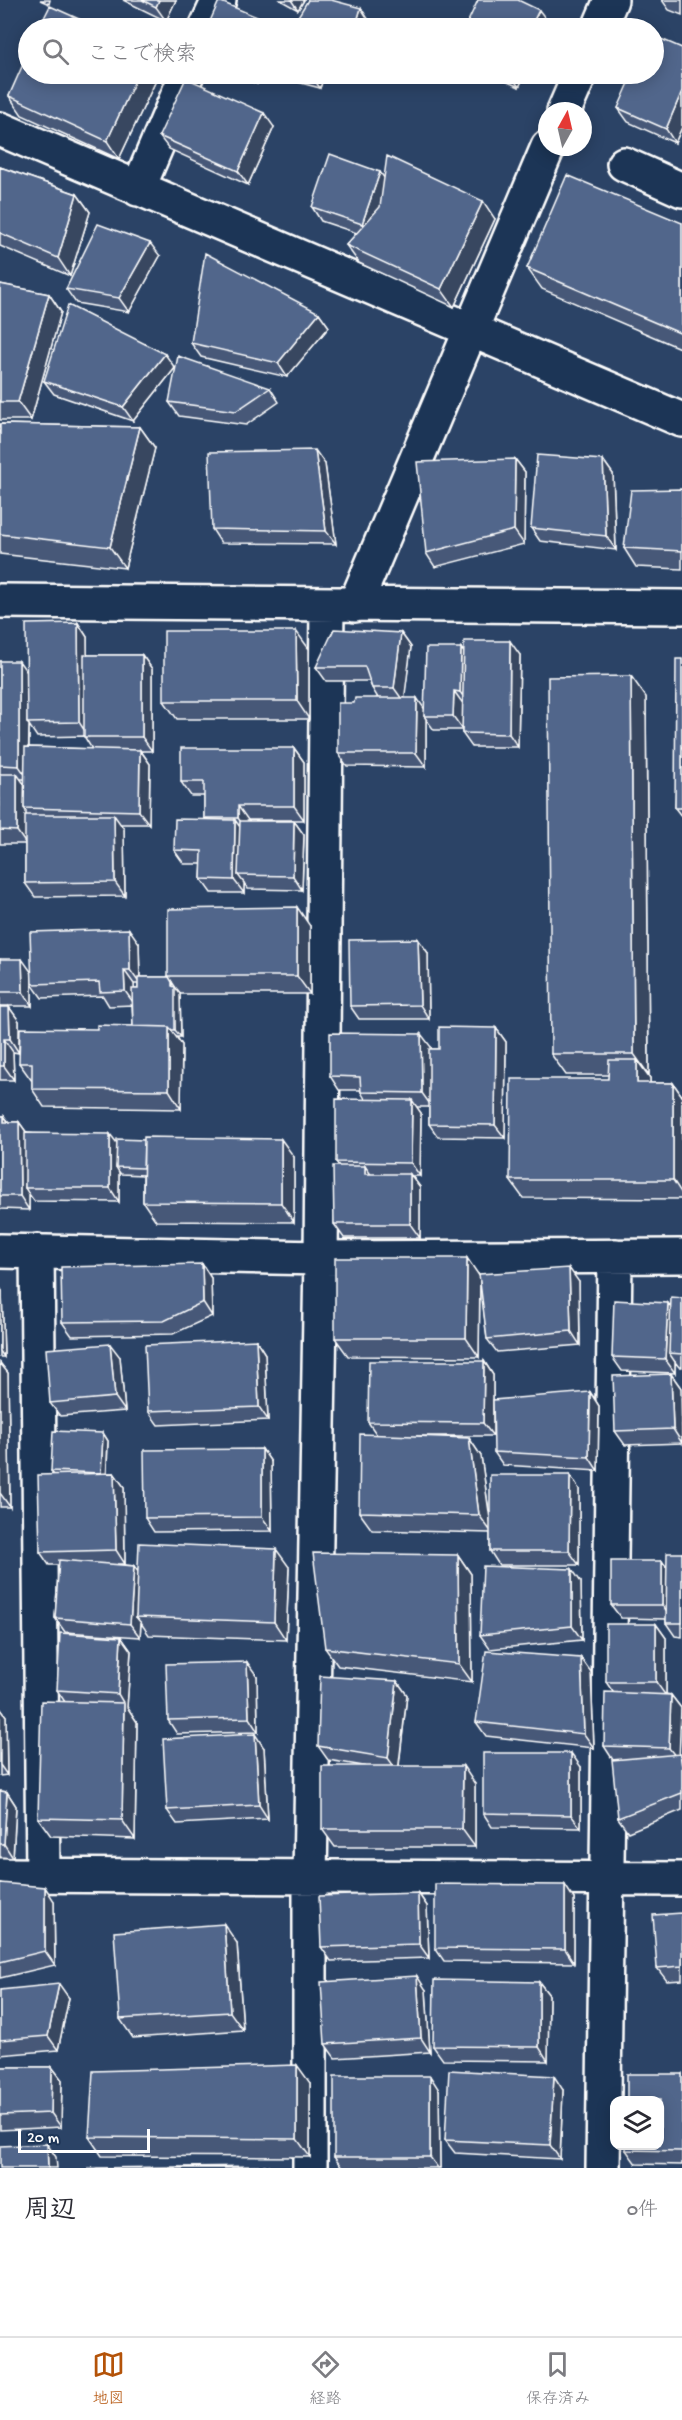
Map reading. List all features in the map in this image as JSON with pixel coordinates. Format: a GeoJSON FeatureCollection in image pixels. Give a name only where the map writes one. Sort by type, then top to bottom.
{"type":"FeatureCollection","features":[{"type":"Feature","properties":{"kind":"street"},"geometry":{"type":"LineString","coordinates":[[211,18],[219,0]]}},
{"type":"Feature","properties":{"kind":"street"},"geometry":{"type":"LineString","coordinates":[[603,18],[611,0]]}},
{"type":"Feature","properties":{"kind":"street"},"geometry":{"type":"LineString","coordinates":[[138,189],[183,84]]}},
{"type":"Feature","properties":{"kind":"street"},"geometry":{"type":"LineString","coordinates":[[568,102],[576,84]]}},
{"type":"Feature","properties":{"kind":"street"},"geometry":{"type":"LineString","coordinates":[[0,129],[682,420]]}},
{"type":"Feature","properties":{"kind":"street"},"geometry":{"type":"LineString","coordinates":[[310,2168],[310,1876],[321,1258],[341,605],[471,330],[545,156]]}},
{"type":"Feature","properties":{"kind":"street"},"geometry":{"type":"LineString","coordinates":[[624,165],[682,190]]}},
{"type":"Feature","properties":{"kind":"street"},"geometry":{"type":"LineString","coordinates":[[0,601],[682,607]]}},
{"type":"Feature","properties":{"kind":"street"},"geometry":{"type":"LineString","coordinates":[[0,1251],[321,1258],[682,1256]]}},
{"type":"Feature","properties":{"kind":"street"},"geometry":{"type":"LineString","coordinates":[[37,1251],[43,1875]]}},
{"type":"Feature","properties":{"kind":"street"},"geometry":{"type":"LineString","coordinates":[[603,2168],[615,1256]]}},
{"type":"Feature","properties":{"kind":"street"},"geometry":{"type":"LineString","coordinates":[[0,1875],[682,1879]]}},
{"type":"Feature","properties":{"kind":"building"},"geometry":{"type":"Polygon","coordinates":[[[142,0],[159,0],[156,7],[142,0]]]}},
{"type":"Feature","properties":{"kind":"building"},"geometry":{"type":"Polygon","coordinates":[[[308,0],[331,0],[361,8],[358,18],[297,18],[308,0]]]}},
{"type":"Feature","properties":{"kind":"building"},"geometry":{"type":"Polygon","coordinates":[[[478,0],[518,0],[539,10],[535,18],[470,18],[478,0]]]}},
{"type":"Feature","properties":{"kind":"building"},"geometry":{"type":"Polygon","coordinates":[[[219,1],[259,18],[211,18],[219,1]]]}},
{"type":"Feature","properties":{"kind":"building"},"geometry":{"type":"Polygon","coordinates":[[[50,6],[77,18],[44,18],[50,6]]]}},
{"type":"Feature","properties":{"kind":"building"},"geometry":{"type":"Polygon","coordinates":[[[664,40],[682,48],[682,91],[666,129],[618,108],[629,84],[664,84],[664,40]]]}},
{"type":"Feature","properties":{"kind":"building"},"geometry":{"type":"Polygon","coordinates":[[[18,76],[18,84],[133,84],[107,141],[9,96],[18,76]]]}},
{"type":"Feature","properties":{"kind":"building"},"geometry":{"type":"Polygon","coordinates":[[[183,84],[199,84],[264,113],[238,171],[159,136],[183,84]]]}},
{"type":"Feature","properties":{"kind":"building"},"geometry":{"type":"Polygon","coordinates":[[[330,154],[380,172],[362,224],[312,207],[330,154]]]}},
{"type":"Feature","properties":{"kind":"building"},"geometry":{"type":"Polygon","coordinates":[[[387,156],[483,201],[441,289],[346,245],[380,207],[387,156]]]}},
{"type":"Feature","properties":{"kind":"building"},"geometry":{"type":"Polygon","coordinates":[[[0,167],[77,194],[58,258],[0,233],[0,167]]]}},
{"type":"Feature","properties":{"kind":"building"},"geometry":{"type":"Polygon","coordinates":[[[567,175],[682,223],[682,334],[527,268],[567,175]]]}},
{"type":"Feature","properties":{"kind":"building"},"geometry":{"type":"Polygon","coordinates":[[[98,224],[150,243],[119,298],[66,289],[98,224]]]}},
{"type":"Feature","properties":{"kind":"building"},"geometry":{"type":"Polygon","coordinates":[[[205,253],[319,313],[278,363],[191,343],[205,253]]]}},
{"type":"Feature","properties":{"kind":"building"},"geometry":{"type":"Polygon","coordinates":[[[0,284],[49,294],[18,402],[0,402],[0,284]]]}},
{"type":"Feature","properties":{"kind":"building"},"geometry":{"type":"Polygon","coordinates":[[[68,305],[165,354],[123,407],[44,381],[68,305]]]}},
{"type":"Feature","properties":{"kind":"building"},"geometry":{"type":"Polygon","coordinates":[[[178,356],[270,388],[236,411],[169,402],[178,356]]]}},
{"type":"Feature","properties":{"kind":"building"},"geometry":{"type":"Polygon","coordinates":[[[0,424],[140,427],[110,547],[0,534],[0,424]]]}},
{"type":"Feature","properties":{"kind":"building"},"geometry":{"type":"Polygon","coordinates":[[[315,450],[326,531],[212,529],[209,452],[315,450]]]}},
{"type":"Feature","properties":{"kind":"building"},"geometry":{"type":"Polygon","coordinates":[[[537,455],[603,460],[606,536],[531,528],[537,455]]]}},
{"type":"Feature","properties":{"kind":"building"},"geometry":{"type":"Polygon","coordinates":[[[515,459],[514,530],[426,553],[417,462],[515,459]]]}},
{"type":"Feature","properties":{"kind":"building"},"geometry":{"type":"Polygon","coordinates":[[[682,489],[682,551],[624,548],[631,490],[682,489]]]}},
{"type":"Feature","properties":{"kind":"building"},"geometry":{"type":"Polygon","coordinates":[[[78,623],[79,722],[27,723],[26,624],[78,623]]]}},
{"type":"Feature","properties":{"kind":"building"},"geometry":{"type":"Polygon","coordinates":[[[334,629],[401,633],[394,688],[372,688],[365,667],[316,667],[334,629]]]}},
{"type":"Feature","properties":{"kind":"building"},"geometry":{"type":"Polygon","coordinates":[[[164,631],[296,631],[297,701],[164,701],[164,631]]]}},
{"type":"Feature","properties":{"kind":"building"},"geometry":{"type":"Polygon","coordinates":[[[464,641],[510,641],[509,734],[462,733],[464,641]]]}},
{"type":"Feature","properties":{"kind":"building"},"geometry":{"type":"Polygon","coordinates":[[[426,648],[461,648],[460,692],[454,691],[453,716],[424,716],[426,648]]]}},
{"type":"Feature","properties":{"kind":"building"},"geometry":{"type":"Polygon","coordinates":[[[84,655],[142,655],[142,737],[84,737],[84,655]]]}},
{"type":"Feature","properties":{"kind":"building"},"geometry":{"type":"Polygon","coordinates":[[[676,659],[682,659],[682,808],[675,808],[676,659]]]}},
{"type":"Feature","properties":{"kind":"building"},"geometry":{"type":"Polygon","coordinates":[[[0,661],[19,661],[19,766],[0,765],[0,661]]]}},
{"type":"Feature","properties":{"kind":"building"},"geometry":{"type":"Polygon","coordinates":[[[631,676],[634,1054],[551,1054],[548,677],[631,676]]]}},
{"type":"Feature","properties":{"kind":"building"},"geometry":{"type":"Polygon","coordinates":[[[355,698],[417,698],[416,753],[338,753],[338,703],[354,703],[355,698]]]}},
{"type":"Feature","properties":{"kind":"building"},"geometry":{"type":"Polygon","coordinates":[[[25,747],[140,750],[139,811],[24,808],[25,747]]]}},
{"type":"Feature","properties":{"kind":"building"},"geometry":{"type":"Polygon","coordinates":[[[181,748],[294,748],[294,806],[238,806],[238,818],[204,818],[204,782],[181,782],[181,748]]]}},
{"type":"Feature","properties":{"kind":"building"},"geometry":{"type":"Polygon","coordinates":[[[0,774],[17,774],[17,831],[0,830],[0,774]]]}},
{"type":"Feature","properties":{"kind":"building"},"geometry":{"type":"Polygon","coordinates":[[[25,815],[114,815],[115,882],[25,883],[25,815]]]}},
{"type":"Feature","properties":{"kind":"building"},"geometry":{"type":"Polygon","coordinates":[[[175,819],[235,820],[234,880],[201,879],[202,851],[174,850],[175,819]]]}},
{"type":"Feature","properties":{"kind":"building"},"geometry":{"type":"Polygon","coordinates":[[[240,821],[294,821],[293,876],[238,875],[240,821]]]}},
{"type":"Feature","properties":{"kind":"building"},"geometry":{"type":"Polygon","coordinates":[[[297,907],[297,976],[168,976],[168,909],[297,907]]]}},
{"type":"Feature","properties":{"kind":"building"},"geometry":{"type":"Polygon","coordinates":[[[129,929],[130,970],[124,970],[125,991],[100,992],[99,982],[32,984],[30,932],[129,929]]]}},
{"type":"Feature","properties":{"kind":"building"},"geometry":{"type":"Polygon","coordinates":[[[418,939],[420,1005],[350,1006],[349,940],[418,939]]]}},
{"type":"Feature","properties":{"kind":"building"},"geometry":{"type":"Polygon","coordinates":[[[0,959],[22,959],[23,992],[0,992],[0,959]]]}},
{"type":"Feature","properties":{"kind":"building"},"geometry":{"type":"Polygon","coordinates":[[[138,977],[169,977],[172,986],[175,987],[175,1030],[169,1027],[133,1026],[132,989],[138,989],[138,977]]]}},
{"type":"Feature","properties":{"kind":"building"},"geometry":{"type":"Polygon","coordinates":[[[0,1007],[9,1007],[10,1039],[4,1039],[4,1066],[0,1066],[0,1007]]]}},
{"type":"Feature","properties":{"kind":"building"},"geometry":{"type":"Polygon","coordinates":[[[97,1025],[169,1027],[169,1090],[32,1089],[32,1063],[19,1063],[20,1028],[97,1029],[97,1025]]]}},
{"type":"Feature","properties":{"kind":"building"},"geometry":{"type":"Polygon","coordinates":[[[439,1027],[496,1028],[495,1125],[429,1124],[429,1049],[439,1049],[439,1027]]]}},
{"type":"Feature","properties":{"kind":"building"},"geometry":{"type":"Polygon","coordinates":[[[330,1033],[421,1034],[422,1093],[361,1092],[360,1077],[330,1076],[330,1033]]]}},
{"type":"Feature","properties":{"kind":"building"},"geometry":{"type":"Polygon","coordinates":[[[609,1060],[637,1060],[637,1083],[673,1083],[673,1180],[510,1180],[511,1079],[608,1079],[609,1060]]]}},
{"type":"Feature","properties":{"kind":"building"},"geometry":{"type":"Polygon","coordinates":[[[336,1099],[412,1100],[411,1163],[336,1162],[336,1099]]]}},
{"type":"Feature","properties":{"kind":"building"},"geometry":{"type":"Polygon","coordinates":[[[0,1116],[4,1116],[4,1122],[19,1122],[20,1196],[0,1196],[0,1116]]]}},
{"type":"Feature","properties":{"kind":"building"},"geometry":{"type":"Polygon","coordinates":[[[25,1133],[110,1134],[110,1188],[25,1188],[25,1133]]]}},
{"type":"Feature","properties":{"kind":"building"},"geometry":{"type":"Polygon","coordinates":[[[144,1137],[281,1139],[281,1203],[143,1202],[144,1137]]]}},
{"type":"Feature","properties":{"kind":"building"},"geometry":{"type":"Polygon","coordinates":[[[117,1139],[144,1140],[143,1168],[116,1167],[117,1139]]]}},
{"type":"Feature","properties":{"kind":"building"},"geometry":{"type":"Polygon","coordinates":[[[333,1166],[365,1166],[365,1174],[410,1174],[410,1224],[334,1224],[333,1166]]]}},
{"type":"Feature","properties":{"kind":"building"},"geometry":{"type":"Polygon","coordinates":[[[335,1258],[467,1258],[466,1338],[335,1338],[335,1258]]]}},
{"type":"Feature","properties":{"kind":"building"},"geometry":{"type":"Polygon","coordinates":[[[202,1264],[203,1302],[164,1321],[62,1322],[61,1267],[202,1264]]]}},
{"type":"Feature","properties":{"kind":"building"},"geometry":{"type":"Polygon","coordinates":[[[569,1268],[571,1331],[487,1339],[479,1274],[569,1268]]]}},
{"type":"Feature","properties":{"kind":"building"},"geometry":{"type":"Polygon","coordinates":[[[671,1297],[682,1298],[682,1354],[669,1353],[671,1297]]]}},
{"type":"Feature","properties":{"kind":"building"},"geometry":{"type":"Polygon","coordinates":[[[614,1300],[668,1303],[665,1359],[612,1357],[614,1300]]]}},
{"type":"Feature","properties":{"kind":"building"},"geometry":{"type":"Polygon","coordinates":[[[256,1340],[259,1407],[148,1411],[145,1345],[256,1340]]]}},
{"type":"Feature","properties":{"kind":"building"},"geometry":{"type":"Polygon","coordinates":[[[110,1344],[115,1397],[50,1403],[46,1349],[110,1344]]]}},
{"type":"Feature","properties":{"kind":"building"},"geometry":{"type":"Polygon","coordinates":[[[369,1361],[484,1361],[483,1423],[368,1422],[369,1361]]]}},
{"type":"Feature","properties":{"kind":"building"},"geometry":{"type":"Polygon","coordinates":[[[671,1374],[673,1429],[615,1431],[613,1376],[671,1374]]]}},
{"type":"Feature","properties":{"kind":"building"},"geometry":{"type":"Polygon","coordinates":[[[590,1392],[589,1457],[494,1452],[493,1400],[590,1392]]]}},
{"type":"Feature","properties":{"kind":"building"},"geometry":{"type":"Polygon","coordinates":[[[53,1431],[103,1433],[101,1473],[51,1471],[53,1431]]]}},
{"type":"Feature","properties":{"kind":"building"},"geometry":{"type":"Polygon","coordinates":[[[360,1434],[469,1438],[479,1515],[359,1512],[360,1434]]]}},
{"type":"Feature","properties":{"kind":"building"},"geometry":{"type":"Polygon","coordinates":[[[262,1449],[262,1517],[145,1518],[144,1450],[262,1449]]]}},
{"type":"Feature","properties":{"kind":"building"},"geometry":{"type":"Polygon","coordinates":[[[114,1473],[116,1550],[40,1552],[38,1475],[114,1473]]]}},
{"type":"Feature","properties":{"kind":"building"},"geometry":{"type":"Polygon","coordinates":[[[490,1475],[570,1475],[569,1551],[490,1551],[490,1475]]]}},
{"type":"Feature","properties":{"kind":"building"},"geometry":{"type":"Polygon","coordinates":[[[139,1543],[276,1549],[274,1622],[136,1617],[139,1543]]]}},
{"type":"Feature","properties":{"kind":"building"},"geometry":{"type":"Polygon","coordinates":[[[313,1553],[458,1555],[459,1664],[325,1648],[313,1553]]]}},
{"type":"Feature","properties":{"kind":"building"},"geometry":{"type":"Polygon","coordinates":[[[667,1553],[682,1553],[682,1623],[666,1623],[667,1553]]]}},
{"type":"Feature","properties":{"kind":"building"},"geometry":{"type":"Polygon","coordinates":[[[59,1560],[134,1566],[130,1624],[55,1618],[59,1560]]]}},
{"type":"Feature","properties":{"kind":"building"},"geometry":{"type":"Polygon","coordinates":[[[611,1561],[662,1561],[662,1605],[611,1605],[611,1561]]]}},
{"type":"Feature","properties":{"kind":"building"},"geometry":{"type":"Polygon","coordinates":[[[483,1566],[572,1569],[572,1626],[480,1635],[483,1566]]]}},
{"type":"Feature","properties":{"kind":"building"},"geometry":{"type":"Polygon","coordinates":[[[606,1624],[656,1624],[656,1682],[606,1682],[606,1624]]]}},
{"type":"Feature","properties":{"kind":"building"},"geometry":{"type":"Polygon","coordinates":[[[60,1633],[121,1637],[118,1694],[57,1690],[60,1633]]]}},
{"type":"Feature","properties":{"kind":"building"},"geometry":{"type":"Polygon","coordinates":[[[486,1651],[581,1658],[584,1734],[476,1722],[486,1651]]]}},
{"type":"Feature","properties":{"kind":"building"},"geometry":{"type":"Polygon","coordinates":[[[247,1662],[249,1718],[168,1720],[166,1664],[247,1662]]]}},
{"type":"Feature","properties":{"kind":"building"},"geometry":{"type":"Polygon","coordinates":[[[320,1676],[397,1681],[388,1758],[318,1746],[320,1676]]]}},
{"type":"Feature","properties":{"kind":"building"},"geometry":{"type":"Polygon","coordinates":[[[605,1692],[671,1695],[669,1748],[604,1746],[605,1692]]]}},
{"type":"Feature","properties":{"kind":"building"},"geometry":{"type":"Polygon","coordinates":[[[41,1701],[124,1703],[122,1820],[38,1818],[41,1701]]]}},
{"type":"Feature","properties":{"kind":"building"},"geometry":{"type":"Polygon","coordinates":[[[255,1734],[259,1805],[167,1810],[163,1739],[255,1734]]]}},
{"type":"Feature","properties":{"kind":"building"},"geometry":{"type":"Polygon","coordinates":[[[483,1753],[571,1753],[571,1815],[483,1813],[483,1753]]]}},
{"type":"Feature","properties":{"kind":"building"},"geometry":{"type":"Polygon","coordinates":[[[680,1754],[682,1793],[618,1818],[612,1760],[680,1754]]]}},
{"type":"Feature","properties":{"kind":"building"},"geometry":{"type":"Polygon","coordinates":[[[322,1766],[463,1766],[462,1829],[322,1829],[322,1766]]]}},
{"type":"Feature","properties":{"kind":"building"},"geometry":{"type":"Polygon","coordinates":[[[0,1791],[7,1792],[4,1844],[0,1844],[0,1791]]]}},
{"type":"Feature","properties":{"kind":"building"},"geometry":{"type":"Polygon","coordinates":[[[0,1883],[45,1887],[45,1951],[0,1962],[0,1883]]]}},
{"type":"Feature","properties":{"kind":"building"},"geometry":{"type":"Polygon","coordinates":[[[435,1884],[565,1885],[565,1949],[435,1948],[435,1884]]]}},
{"type":"Feature","properties":{"kind":"building"},"geometry":{"type":"Polygon","coordinates":[[[418,1893],[419,1944],[321,1947],[319,1896],[418,1893]]]}},
{"type":"Feature","properties":{"kind":"building"},"geometry":{"type":"Polygon","coordinates":[[[682,1913],[682,1966],[657,1968],[653,1915],[682,1913]]]}},
{"type":"Feature","properties":{"kind":"building"},"geometry":{"type":"Polygon","coordinates":[[[224,1924],[230,2012],[120,2019],[114,1932],[224,1924]]]}},
{"type":"Feature","properties":{"kind":"building"},"geometry":{"type":"Polygon","coordinates":[[[417,1976],[421,2038],[325,2044],[321,1982],[417,1976]]]}},
{"type":"Feature","properties":{"kind":"building"},"geometry":{"type":"Polygon","coordinates":[[[434,1980],[539,1982],[539,2047],[433,2046],[434,1980]]]}},
{"type":"Feature","properties":{"kind":"building"},"geometry":{"type":"Polygon","coordinates":[[[59,1984],[48,2036],[0,2040],[0,1990],[59,1984]]]}},
{"type":"Feature","properties":{"kind":"building"},"geometry":{"type":"Polygon","coordinates":[[[297,2065],[297,2139],[89,2137],[93,2071],[297,2065]]]}},
{"type":"Feature","properties":{"kind":"building"},"geometry":{"type":"Polygon","coordinates":[[[0,2067],[52,2067],[51,2113],[0,2115],[0,2067]]]}},
{"type":"Feature","properties":{"kind":"building"},"geometry":{"type":"Polygon","coordinates":[[[449,2070],[554,2076],[550,2145],[445,2140],[449,2070]]]}},
{"type":"Feature","properties":{"kind":"building"},"geometry":{"type":"Polygon","coordinates":[[[627,2074],[682,2074],[682,2151],[626,2150],[664,2150],[664,2096],[627,2096],[627,2074]]]}},
{"type":"Feature","properties":{"kind":"building"},"geometry":{"type":"Polygon","coordinates":[[[334,2076],[430,2076],[430,2157],[334,2157],[334,2076]]]}},
{"type":"Feature","properties":{"kind":"building"},"geometry":{"type":"Polygon","coordinates":[[[47,2144],[48,2168],[0,2168],[0,2146],[47,2144]]]}},
{"type":"Feature","properties":{"kind":"building"},"geometry":{"type":"Polygon","coordinates":[[[272,2166],[272,2168],[87,2168],[272,2166]]]}}]}
